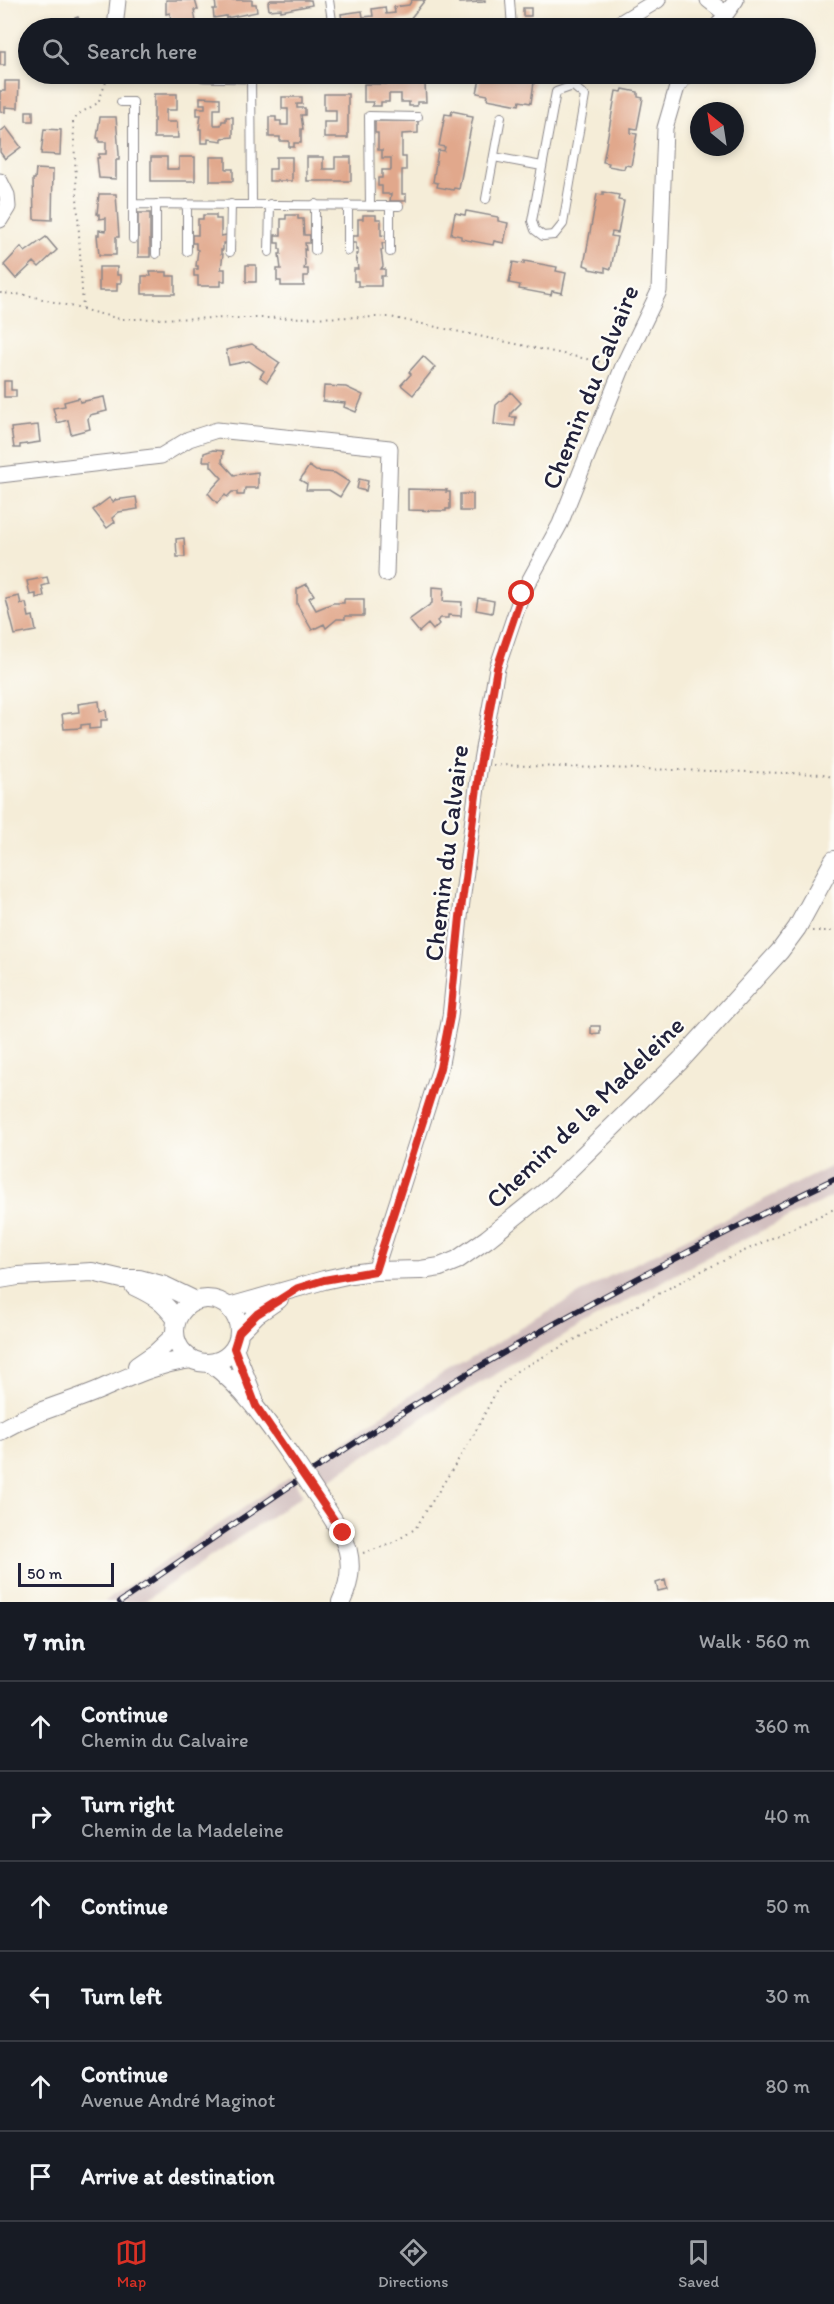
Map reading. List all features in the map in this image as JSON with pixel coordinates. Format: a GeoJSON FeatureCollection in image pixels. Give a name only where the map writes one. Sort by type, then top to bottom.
{"type":"FeatureCollection","features":[{"type":"Feature","properties":{"kind":"street"},"geometry":{"type":"LineString","coordinates":[[116,18],[118,0]]}},
{"type":"Feature","properties":{"kind":"street"},"geometry":{"type":"LineString","coordinates":[[628,18],[658,0]]}},
{"type":"Feature","properties":{"kind":"street"},"geometry":{"type":"LineString","coordinates":[[708,0],[726,14]]}},
{"type":"Feature","properties":{"kind":"street"},"geometry":{"type":"LineString","coordinates":[[723,18],[736,0]]}},
{"type":"Feature","properties":{"kind":"street","name":"Chemin du Calvaire"},"geometry":{"type":"LineString","coordinates":[[375,1271],[440,1068],[450,1017],[460,917],[480,765],[497,668],[522,594],[560,524],[623,366],[658,291],[665,128],[679,84]]}},
{"type":"Feature","properties":{"kind":"street"},"geometry":{"type":"LineString","coordinates":[[0,182],[7,195],[8,207],[0,219]]}},
{"type":"Feature","properties":{"kind":"street"},"geometry":{"type":"LineString","coordinates":[[0,475],[161,456],[189,439],[217,430],[390,448],[386,574]]}},
{"type":"Feature","properties":{"kind":"street","name":"Chemin de la Madeleine"},"geometry":{"type":"LineString","coordinates":[[298,1288],[324,1280],[375,1271],[421,1270],[440,1267],[457,1260],[524,1211],[680,1061],[780,951],[797,928],[834,860]]}},
{"type":"Feature","properties":{"kind":"street"},"geometry":{"type":"LineString","coordinates":[[0,1279],[92,1272],[122,1279],[139,1279],[165,1286],[196,1301]]}},
{"type":"Feature","properties":{"kind":"street"},"geometry":{"type":"LineString","coordinates":[[122,1279],[152,1294],[165,1304],[176,1327],[183,1353],[201,1363],[220,1360],[257,1314],[298,1288]]}},
{"type":"Feature","properties":{"kind":"street"},"geometry":{"type":"LineString","coordinates":[[229,1307],[298,1288]]}},
{"type":"Feature","properties":{"kind":"street"},"geometry":{"type":"LineString","coordinates":[[123,1378],[133,1368],[156,1353],[176,1327],[181,1312],[196,1301],[214,1299],[229,1307],[235,1314],[237,1340],[256,1406]]}},
{"type":"Feature","properties":{"kind":"street"},"geometry":{"type":"LineString","coordinates":[[0,1431],[14,1422],[99,1390],[123,1378],[137,1375],[168,1362],[191,1359]]}},
{"type":"Feature","properties":{"kind":"street"},"geometry":{"type":"LineString","coordinates":[[211,1363],[227,1375],[256,1406],[343,1533],[350,1557],[351,1573],[341,1602]]}},
{"type":"Feature","properties":{"kind":"lane"},"geometry":{"type":"LineString","coordinates":[[329,0],[332,18]]}},
{"type":"Feature","properties":{"kind":"lane"},"geometry":{"type":"LineString","coordinates":[[510,0],[511,18]]}},
{"type":"Feature","properties":{"kind":"lane"},"geometry":{"type":"LineString","coordinates":[[252,203],[257,84]]}},
{"type":"Feature","properties":{"kind":"lane"},"geometry":{"type":"LineString","coordinates":[[573,86],[585,96],[563,224],[554,235],[543,236],[535,230],[532,221],[556,92],[573,86]]}},
{"type":"Feature","properties":{"kind":"lane"},"geometry":{"type":"LineString","coordinates":[[121,102],[133,102],[133,239]]}},
{"type":"Feature","properties":{"kind":"lane"},"geometry":{"type":"LineString","coordinates":[[370,205],[369,116],[418,117]]}},
{"type":"Feature","properties":{"kind":"lane"},"geometry":{"type":"LineString","coordinates":[[486,199],[501,117]]}},
{"type":"Feature","properties":{"kind":"lane"},"geometry":{"type":"LineString","coordinates":[[494,157],[542,166]]}},
{"type":"Feature","properties":{"kind":"lane"},"geometry":{"type":"LineString","coordinates":[[134,204],[252,203],[399,206]]}},
{"type":"Feature","properties":{"kind":"lane"},"geometry":{"type":"LineString","coordinates":[[156,204],[156,254]]}},
{"type":"Feature","properties":{"kind":"lane"},"geometry":{"type":"LineString","coordinates":[[187,204],[187,252]]}},
{"type":"Feature","properties":{"kind":"lane"},"geometry":{"type":"LineString","coordinates":[[230,252],[231,204]]}},
{"type":"Feature","properties":{"kind":"lane"},"geometry":{"type":"LineString","coordinates":[[269,252],[270,204]]}},
{"type":"Feature","properties":{"kind":"lane"},"geometry":{"type":"LineString","coordinates":[[315,204],[315,250]]}},
{"type":"Feature","properties":{"kind":"lane"},"geometry":{"type":"LineString","coordinates":[[348,205],[348,251]]}},
{"type":"Feature","properties":{"kind":"lane"},"geometry":{"type":"LineString","coordinates":[[390,206],[390,252]]}},
{"type":"Feature","properties":{"kind":"path"},"geometry":{"type":"LineString","coordinates":[[83,309],[74,120],[79,114],[98,103],[105,84]]}},
{"type":"Feature","properties":{"kind":"path"},"geometry":{"type":"LineString","coordinates":[[0,293],[27,295],[120,319],[390,317],[623,366]]}},
{"type":"Feature","properties":{"kind":"path"},"geometry":{"type":"LineString","coordinates":[[480,765],[822,774],[834,778]]}},
{"type":"Feature","properties":{"kind":"path"},"geometry":{"type":"LineString","coordinates":[[797,928],[812,932],[834,931]]}},
{"type":"Feature","properties":{"kind":"path"},"geometry":{"type":"LineString","coordinates":[[350,1557],[391,1544],[415,1529],[473,1436],[498,1388],[517,1371],[693,1275],[834,1209]]}},
{"type":"Feature","properties":{"kind":"shaded area"},"geometry":{"type":"Polygon","coordinates":[[[834,1165],[834,1196],[715,1253],[588,1322],[445,1403],[325,1482],[312,1463],[430,1382],[608,1277],[834,1165]]]}},
{"type":"Feature","properties":{"kind":"shaded area"},"geometry":{"type":"Polygon","coordinates":[[[291,1476],[303,1495],[143,1602],[104,1602],[291,1476]]]}},
{"type":"Feature","properties":{"kind":"building"},"geometry":{"type":"Polygon","coordinates":[[[166,0],[195,0],[198,10],[194,10],[195,18],[171,18],[170,13],[166,14],[166,0]]]}},
{"type":"Feature","properties":{"kind":"building"},"geometry":{"type":"Polygon","coordinates":[[[215,0],[252,0],[252,4],[256,4],[257,12],[214,18],[215,0]]]}},
{"type":"Feature","properties":{"kind":"building"},"geometry":{"type":"Polygon","coordinates":[[[271,0],[311,0],[312,5],[281,11],[281,9],[269,10],[268,2],[271,0]]]}},
{"type":"Feature","properties":{"kind":"building"},"geometry":{"type":"Polygon","coordinates":[[[412,0],[425,0],[411,18],[342,18],[341,14],[362,11],[363,17],[373,16],[372,9],[385,7],[386,14],[395,13],[394,7],[409,5],[412,0]]]}},
{"type":"Feature","properties":{"kind":"building"},"geometry":{"type":"Polygon","coordinates":[[[458,0],[485,0],[485,2],[459,3],[458,0]]]}},
{"type":"Feature","properties":{"kind":"building"},"geometry":{"type":"Polygon","coordinates":[[[523,8],[531,8],[531,16],[523,16],[523,8]]]}},
{"type":"Feature","properties":{"kind":"building"},"geometry":{"type":"Polygon","coordinates":[[[0,51],[5,51],[5,65],[0,65],[0,51]]]}},
{"type":"Feature","properties":{"kind":"building"},"geometry":{"type":"Polygon","coordinates":[[[5,81],[18,81],[18,108],[5,107],[5,112],[0,111],[0,91],[5,91],[5,81]]]}},
{"type":"Feature","properties":{"kind":"building"},"geometry":{"type":"Polygon","coordinates":[[[364,84],[425,84],[426,102],[417,102],[417,106],[409,106],[409,102],[401,102],[401,94],[389,94],[389,102],[381,102],[381,106],[372,106],[373,102],[364,102],[364,84]]]}},
{"type":"Feature","properties":{"kind":"building"},"geometry":{"type":"Polygon","coordinates":[[[479,84],[534,84],[531,103],[520,101],[519,105],[487,99],[488,95],[477,93],[479,84]]]}},
{"type":"Feature","properties":{"kind":"building"},"geometry":{"type":"Polygon","coordinates":[[[623,89],[638,92],[638,97],[643,98],[637,129],[631,128],[631,133],[637,134],[631,166],[625,165],[624,169],[608,166],[609,163],[603,162],[616,91],[622,92],[623,89]]]}},
{"type":"Feature","properties":{"kind":"building"},"geometry":{"type":"Polygon","coordinates":[[[154,94],[177,94],[177,110],[166,110],[166,122],[177,122],[178,138],[154,138],[154,94]]]}},
{"type":"Feature","properties":{"kind":"building"},"geometry":{"type":"Polygon","coordinates":[[[324,94],[348,94],[348,138],[324,138],[324,122],[336,122],[336,110],[324,110],[324,94]]]}},
{"type":"Feature","properties":{"kind":"building"},"geometry":{"type":"Polygon","coordinates":[[[200,97],[220,98],[220,109],[214,109],[214,125],[221,125],[222,121],[226,121],[226,117],[233,117],[233,137],[222,138],[222,141],[208,139],[208,143],[201,143],[201,129],[199,129],[201,115],[197,115],[197,108],[205,108],[205,104],[200,104],[200,97]]]}},
{"type":"Feature","properties":{"kind":"building"},"geometry":{"type":"Polygon","coordinates":[[[282,97],[302,97],[302,104],[297,104],[297,108],[305,108],[305,115],[301,115],[303,129],[301,129],[301,143],[294,143],[294,147],[289,147],[289,141],[280,141],[280,137],[269,137],[269,117],[276,117],[276,121],[281,121],[281,125],[288,125],[288,109],[282,109],[282,97]]]}},
{"type":"Feature","properties":{"kind":"building"},"geometry":{"type":"Polygon","coordinates":[[[26,111],[33,111],[33,121],[26,121],[26,111]]]}},
{"type":"Feature","properties":{"kind":"building"},"geometry":{"type":"Polygon","coordinates":[[[452,111],[473,117],[459,189],[454,188],[453,190],[437,187],[438,183],[433,182],[438,150],[444,151],[445,147],[439,146],[445,114],[451,115],[452,111]]]}},
{"type":"Feature","properties":{"kind":"building"},"geometry":{"type":"Polygon","coordinates":[[[100,117],[116,117],[119,160],[116,160],[116,179],[99,178],[97,158],[99,154],[106,154],[106,142],[99,142],[97,138],[100,117]]]}},
{"type":"Feature","properties":{"kind":"building"},"geometry":{"type":"Polygon","coordinates":[[[375,121],[418,121],[418,133],[402,134],[402,157],[406,157],[406,170],[402,170],[402,194],[406,194],[406,201],[390,201],[391,194],[382,194],[382,186],[378,186],[378,178],[382,178],[382,170],[391,170],[391,158],[382,158],[382,150],[378,150],[375,121]]]}},
{"type":"Feature","properties":{"kind":"building"},"geometry":{"type":"Polygon","coordinates":[[[6,127],[21,147],[5,159],[0,152],[0,132],[6,127]]]}},
{"type":"Feature","properties":{"kind":"building"},"geometry":{"type":"Polygon","coordinates":[[[44,129],[61,130],[60,155],[41,154],[44,129]]]}},
{"type":"Feature","properties":{"kind":"building"},"geometry":{"type":"Polygon","coordinates":[[[151,157],[167,157],[167,169],[179,169],[179,157],[195,157],[195,181],[151,181],[151,157]]]}},
{"type":"Feature","properties":{"kind":"building"},"geometry":{"type":"Polygon","coordinates":[[[210,157],[226,157],[226,169],[233,169],[233,181],[210,181],[210,157]]]}},
{"type":"Feature","properties":{"kind":"building"},"geometry":{"type":"Polygon","coordinates":[[[276,157],[292,157],[292,181],[269,181],[269,169],[276,169],[276,157]]]}},
{"type":"Feature","properties":{"kind":"building"},"geometry":{"type":"Polygon","coordinates":[[[307,157],[323,157],[323,169],[335,169],[335,157],[351,157],[351,181],[307,181],[307,157]]]}},
{"type":"Feature","properties":{"kind":"building"},"geometry":{"type":"Polygon","coordinates":[[[36,169],[53,170],[52,220],[34,219],[33,179],[35,179],[36,169]]]}},
{"type":"Feature","properties":{"kind":"building"},"geometry":{"type":"Polygon","coordinates":[[[603,192],[619,195],[618,200],[624,201],[618,233],[612,232],[611,236],[617,237],[611,269],[605,267],[605,272],[589,269],[584,265],[597,194],[603,195],[603,192]]]}},
{"type":"Feature","properties":{"kind":"building"},"geometry":{"type":"Polygon","coordinates":[[[99,194],[116,194],[119,237],[116,237],[116,255],[99,255],[97,235],[99,235],[99,230],[106,231],[106,218],[99,219],[99,214],[97,214],[99,194]]]}},
{"type":"Feature","properties":{"kind":"building"},"geometry":{"type":"Polygon","coordinates":[[[466,211],[498,217],[498,221],[508,223],[504,243],[494,241],[493,245],[461,239],[461,236],[451,234],[455,213],[465,215],[466,211]]]}},
{"type":"Feature","properties":{"kind":"building"},"geometry":{"type":"Polygon","coordinates":[[[138,213],[150,213],[150,257],[138,257],[138,213]]]}},
{"type":"Feature","properties":{"kind":"building"},"geometry":{"type":"Polygon","coordinates":[[[203,215],[216,215],[216,219],[221,219],[221,236],[227,235],[227,243],[223,243],[223,250],[221,250],[223,254],[221,269],[225,269],[225,281],[221,281],[221,286],[198,286],[198,276],[194,276],[194,269],[198,269],[196,266],[198,250],[196,243],[192,243],[192,235],[198,235],[198,219],[203,219],[203,215]]]}},
{"type":"Feature","properties":{"kind":"building"},"geometry":{"type":"Polygon","coordinates":[[[286,215],[298,215],[298,219],[303,219],[304,235],[310,235],[310,243],[305,243],[306,250],[304,249],[304,269],[308,269],[308,276],[304,276],[304,286],[281,286],[281,281],[277,281],[277,269],[281,269],[279,254],[281,254],[281,249],[279,249],[279,243],[275,243],[275,235],[281,235],[281,219],[286,219],[286,215]]]}},
{"type":"Feature","properties":{"kind":"building"},"geometry":{"type":"Polygon","coordinates":[[[363,215],[376,215],[376,219],[381,219],[381,235],[387,236],[387,243],[382,243],[383,250],[381,250],[383,266],[381,269],[385,269],[385,276],[381,276],[381,286],[358,286],[358,281],[354,281],[354,269],[358,269],[356,254],[358,254],[358,249],[356,250],[356,243],[352,243],[352,236],[358,236],[358,219],[363,219],[363,215]]]}},
{"type":"Feature","properties":{"kind":"building"},"geometry":{"type":"Polygon","coordinates":[[[46,237],[57,250],[39,267],[34,262],[16,279],[4,265],[21,247],[25,252],[46,237]]]}},
{"type":"Feature","properties":{"kind":"building"},"geometry":{"type":"Polygon","coordinates":[[[524,261],[557,267],[556,271],[566,273],[562,293],[552,291],[551,295],[519,289],[520,285],[509,283],[513,262],[524,264],[524,261]]]}},
{"type":"Feature","properties":{"kind":"building"},"geometry":{"type":"Polygon","coordinates":[[[246,265],[256,265],[256,282],[246,282],[246,265]]]}},
{"type":"Feature","properties":{"kind":"building"},"geometry":{"type":"Polygon","coordinates":[[[99,267],[117,267],[117,275],[121,275],[121,283],[117,283],[117,291],[99,291],[99,267]]]}},
{"type":"Feature","properties":{"kind":"building"},"geometry":{"type":"Polygon","coordinates":[[[150,272],[167,272],[167,276],[175,276],[175,294],[142,294],[142,276],[151,276],[150,272]]]}},
{"type":"Feature","properties":{"kind":"building"},"geometry":{"type":"Polygon","coordinates":[[[252,344],[280,363],[267,382],[260,377],[264,371],[249,361],[229,365],[226,350],[252,344]]]}},
{"type":"Feature","properties":{"kind":"building"},"geometry":{"type":"Polygon","coordinates":[[[423,356],[435,367],[413,395],[401,385],[423,356]]]}},
{"type":"Feature","properties":{"kind":"building"},"geometry":{"type":"Polygon","coordinates":[[[4,381],[11,381],[11,390],[16,390],[16,397],[4,397],[4,381]]]}},
{"type":"Feature","properties":{"kind":"building"},"geometry":{"type":"Polygon","coordinates":[[[324,386],[346,387],[363,395],[356,412],[344,407],[345,403],[323,401],[324,386]]]}},
{"type":"Feature","properties":{"kind":"building"},"geometry":{"type":"Polygon","coordinates":[[[511,392],[521,403],[511,413],[510,417],[516,417],[515,426],[494,424],[496,405],[511,392]]]}},
{"type":"Feature","properties":{"kind":"building"},"geometry":{"type":"Polygon","coordinates":[[[104,397],[107,411],[90,415],[88,419],[90,429],[71,434],[68,420],[57,423],[53,408],[65,406],[64,402],[79,398],[80,402],[104,397]]]}},
{"type":"Feature","properties":{"kind":"building"},"geometry":{"type":"Polygon","coordinates":[[[38,425],[40,442],[14,448],[11,428],[38,425]]]}},
{"type":"Feature","properties":{"kind":"building"},"geometry":{"type":"Polygon","coordinates":[[[213,450],[223,451],[222,462],[234,475],[258,472],[258,488],[245,488],[244,495],[232,492],[217,503],[208,493],[222,478],[211,466],[211,461],[203,461],[204,453],[213,450]]]}},
{"type":"Feature","properties":{"kind":"building"},"geometry":{"type":"Polygon","coordinates":[[[309,466],[316,471],[335,473],[349,482],[340,497],[329,490],[306,490],[307,484],[300,480],[309,466]]]}},
{"type":"Feature","properties":{"kind":"building"},"geometry":{"type":"Polygon","coordinates":[[[359,479],[368,481],[366,491],[357,489],[359,479]]]}},
{"type":"Feature","properties":{"kind":"building"},"geometry":{"type":"Polygon","coordinates":[[[408,489],[447,490],[446,492],[450,492],[450,509],[446,511],[408,510],[408,489]]]}},
{"type":"Feature","properties":{"kind":"building"},"geometry":{"type":"Polygon","coordinates":[[[460,494],[473,494],[473,511],[460,511],[460,494]]]}},
{"type":"Feature","properties":{"kind":"building"},"geometry":{"type":"Polygon","coordinates":[[[136,497],[138,509],[119,512],[112,518],[115,522],[107,528],[93,510],[109,498],[113,502],[136,497]]]}},
{"type":"Feature","properties":{"kind":"building"},"geometry":{"type":"Polygon","coordinates":[[[184,538],[185,557],[177,557],[176,539],[184,538]]]}},
{"type":"Feature","properties":{"kind":"building"},"geometry":{"type":"Polygon","coordinates":[[[47,577],[49,584],[42,586],[44,596],[36,598],[36,594],[30,595],[27,581],[47,577]]]}},
{"type":"Feature","properties":{"kind":"building"},"geometry":{"type":"Polygon","coordinates":[[[307,584],[314,595],[309,598],[316,610],[333,603],[344,603],[344,599],[364,599],[364,616],[345,616],[345,619],[337,619],[326,628],[324,624],[312,630],[297,604],[297,589],[307,584]]]}},
{"type":"Feature","properties":{"kind":"building"},"geometry":{"type":"Polygon","coordinates":[[[432,587],[444,588],[443,601],[462,602],[461,616],[448,615],[448,618],[441,618],[437,621],[439,624],[433,630],[428,624],[419,632],[409,620],[432,603],[432,587]]]}},
{"type":"Feature","properties":{"kind":"building"},"geometry":{"type":"Polygon","coordinates":[[[19,596],[21,604],[26,603],[29,617],[33,616],[36,631],[15,635],[6,599],[19,596]]]}},
{"type":"Feature","properties":{"kind":"building"},"geometry":{"type":"Polygon","coordinates":[[[478,598],[494,601],[492,613],[476,610],[478,598]]]}},
{"type":"Feature","properties":{"kind":"building"},"geometry":{"type":"Polygon","coordinates":[[[99,701],[100,711],[106,710],[107,720],[101,720],[101,728],[89,729],[89,724],[81,725],[81,728],[64,729],[62,714],[79,712],[78,704],[99,701]]]}},
{"type":"Feature","properties":{"kind":"building"},"geometry":{"type":"Polygon","coordinates":[[[591,1026],[600,1026],[600,1033],[591,1034],[591,1026]]]}},
{"type":"Feature","properties":{"kind":"building"},"geometry":{"type":"Polygon","coordinates":[[[665,1580],[667,1589],[658,1591],[656,1583],[665,1580]]]}},
{"type":"Feature","properties":{"kind":"railway"},"geometry":{"type":"LineString","coordinates":[[120,1602],[317,1468],[438,1391],[634,1280],[834,1179]]}},
{"type":"Feature","properties":{"kind":"route"},"geometry":{"type":"LineString","coordinates":[[343,1533],[256,1406],[234,1348],[239,1332],[257,1314],[298,1288],[351,1274],[375,1271],[440,1068],[450,1017],[460,917],[480,765],[497,668],[522,594]]}}]}
